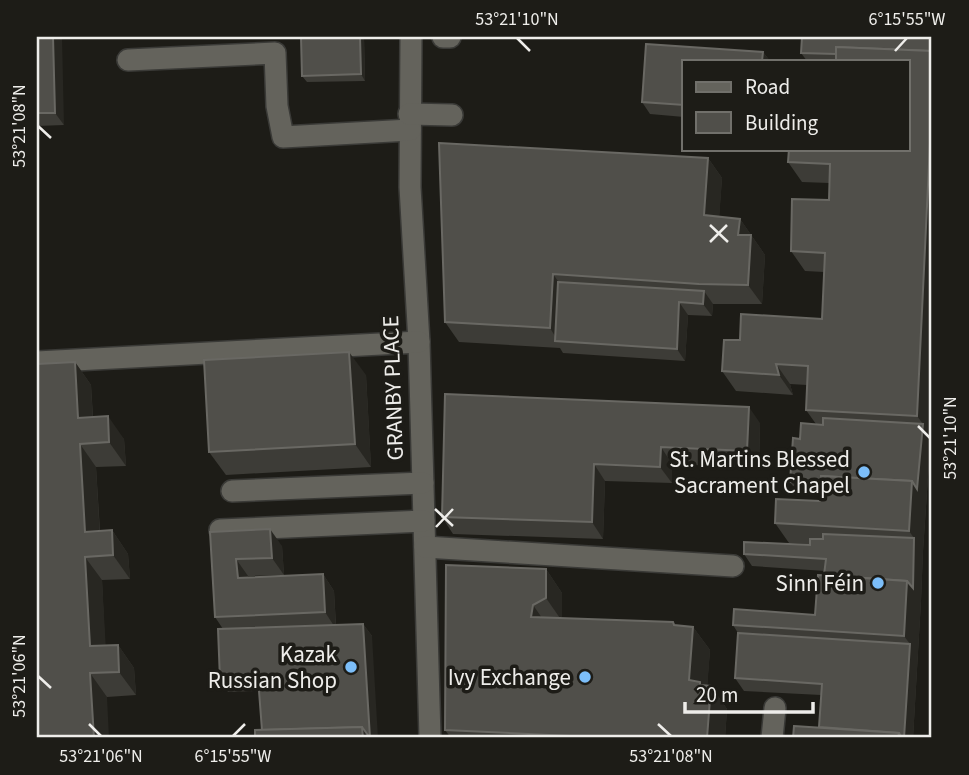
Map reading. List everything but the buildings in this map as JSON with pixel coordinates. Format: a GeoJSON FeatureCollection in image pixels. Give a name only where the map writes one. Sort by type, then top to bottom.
{"type":"FeatureCollection","features":[{"type":"Feature","properties":{"kind":"lane","name":"GRANBY PLACE"},"geometry":{"type":"LineString","coordinates":[[411,37],[410,187],[419,342],[430,738]]}},
{"type":"Feature","properties":{"kind":"lane"},"geometry":{"type":"LineString","coordinates":[[443,37],[450,37]]}},
{"type":"Feature","properties":{"kind":"lane"},"geometry":{"type":"LineString","coordinates":[[128,60],[275,52],[277,106],[283,137],[452,115]]}},
{"type":"Feature","properties":{"kind":"lane"},"geometry":{"type":"LineString","coordinates":[[37,362],[419,342]]}},
{"type":"Feature","properties":{"kind":"lane"},"geometry":{"type":"LineString","coordinates":[[232,491],[423,483]]}},
{"type":"Feature","properties":{"kind":"lane"},"geometry":{"type":"LineString","coordinates":[[220,530],[424,521]]}},
{"type":"Feature","properties":{"kind":"lane"},"geometry":{"type":"LineString","coordinates":[[425,547],[733,566]]}},
{"type":"Feature","properties":{"kind":"lane"},"geometry":{"type":"LineString","coordinates":[[772,738],[775,708]]}},
{"type":"Feature","properties":{"kind":"place","name":"St. Martins Blessed Sacrament Chapel"},"geometry":{"type":"Point","coordinates":[864,472]}},
{"type":"Feature","properties":{"kind":"place","name":"Sinn Féin"},"geometry":{"type":"Point","coordinates":[878,583]}},
{"type":"Feature","properties":{"kind":"place","name":"Kazak Russian Shop"},"geometry":{"type":"Point","coordinates":[351,667]}},
{"type":"Feature","properties":{"kind":"place","name":"Ivy Exchange"},"geometry":{"type":"Point","coordinates":[585,677]}}]}
